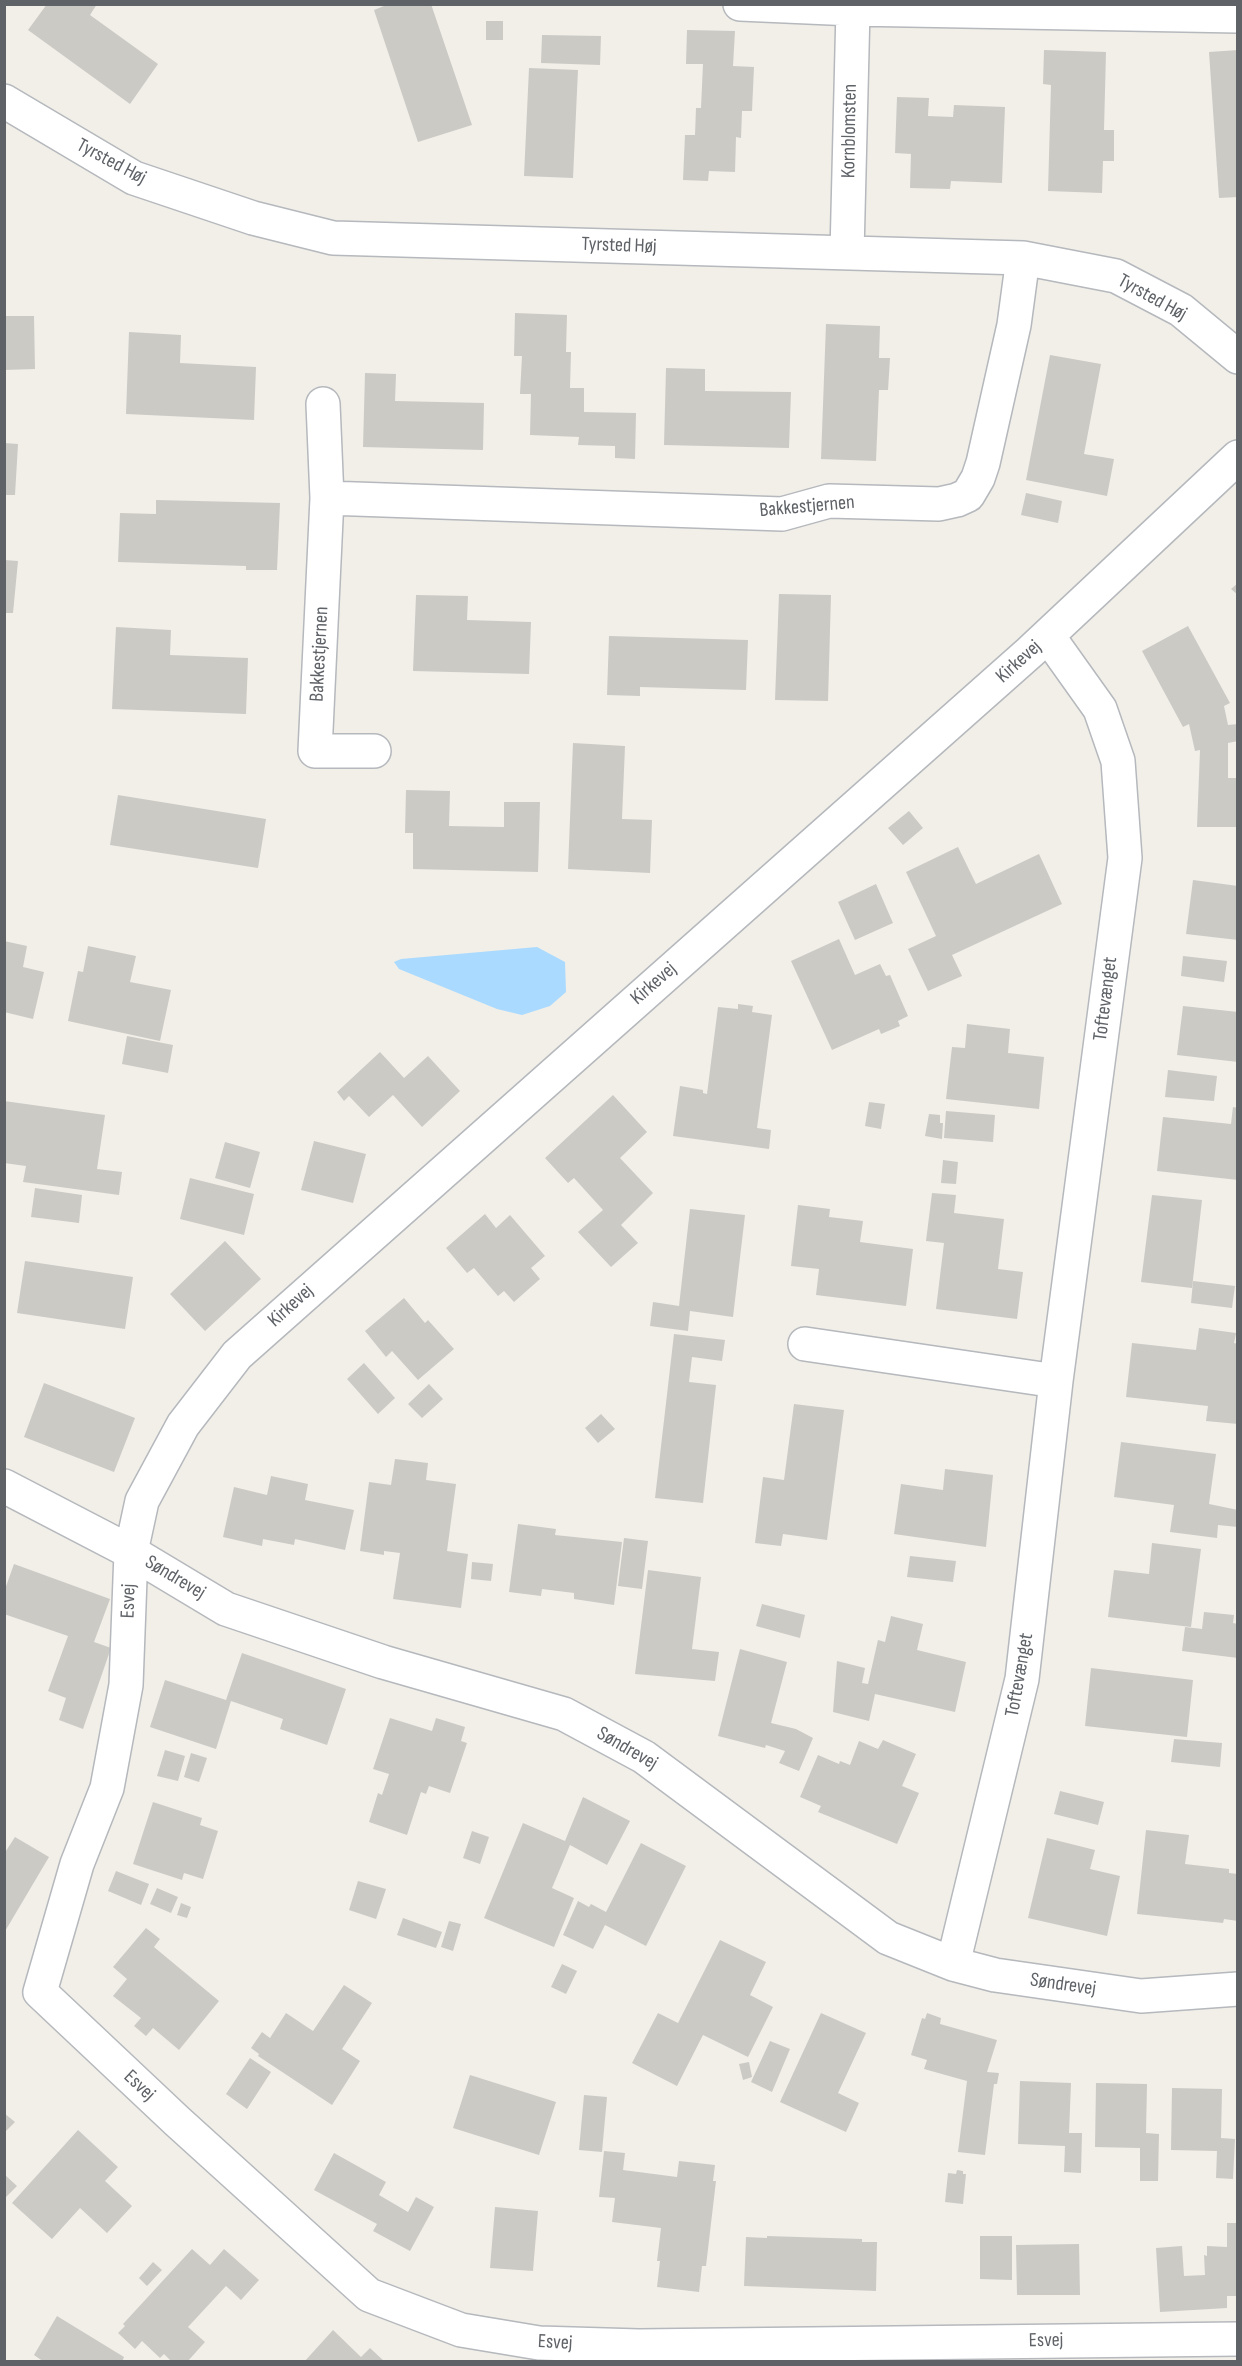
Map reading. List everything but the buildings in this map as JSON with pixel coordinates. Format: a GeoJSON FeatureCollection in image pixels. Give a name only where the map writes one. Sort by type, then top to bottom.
{"type":"FeatureCollection","features":[{"type":"Feature","properties":{"kind":"street"},"geometry":{"type":"LineString","coordinates":[[740,4],[853,9],[1238,16]]}},
{"type":"Feature","properties":{"kind":"street","name":"Kornblomsten"},"geometry":{"type":"LineString","coordinates":[[847,253],[853,9]]}},
{"type":"Feature","properties":{"kind":"street","name":"Tyrsted Høj"},"geometry":{"type":"LineString","coordinates":[[4,102],[134,178],[253,218],[333,238],[1023,258],[1116,276],[1181,310],[1238,357]]}},
{"type":"Feature","properties":{"kind":"street","name":"Bakkestjernen"},"geometry":{"type":"LineString","coordinates":[[327,498],[782,514],[829,501],[939,504],[957,500],[968,495],[978,478],[983,463],[1014,325],[1023,258]]}},
{"type":"Feature","properties":{"kind":"street","name":"Bakkestjernen"},"geometry":{"type":"LineString","coordinates":[[323,404],[327,498],[315,751],[374,751]]}},
{"type":"Feature","properties":{"kind":"street","name":"Kirkevej"},"geometry":{"type":"LineString","coordinates":[[131,1552],[142,1501],[183,1425],[237,1354],[1048,636],[1238,457]]}},
{"type":"Feature","properties":{"kind":"street","name":"Toftevænget"},"geometry":{"type":"LineString","coordinates":[[953,1964],[1022,1679],[1056,1381],[1125,858],[1118,761],[1100,709],[1048,636]]}},
{"type":"Feature","properties":{"kind":"street"},"geometry":{"type":"LineString","coordinates":[[805,1344],[1056,1381]]}},
{"type":"Feature","properties":{"kind":"street","name":"Søndrevej"},"geometry":{"type":"LineString","coordinates":[[4,1486],[131,1552],[226,1609],[383,1662],[564,1714],[644,1756],[888,1938],[953,1964],[995,1975],[1141,1996],[1238,1989]]}},
{"type":"Feature","properties":{"kind":"street","name":"Esvej"},"geometry":{"type":"LineString","coordinates":[[131,1552],[126,1685],[107,1788],[77,1864],[40,1992],[177,2121],[369,2295],[460,2330],[539,2343],[640,2354],[1238,2338]]}},
{"type":"Feature","properties":{"kind":"shaded area"},"geometry":{"type":"Polygon","coordinates":[[[745,2358],[1238,2361],[741,2362],[745,2358]]]}},
{"type":"Feature","properties":{"kind":"water"},"geometry":{"type":"Polygon","coordinates":[[[537,947],[565,962],[566,992],[550,1006],[522,1015],[497,1009],[399,969],[394,962],[401,959],[537,947]]]}}]}
